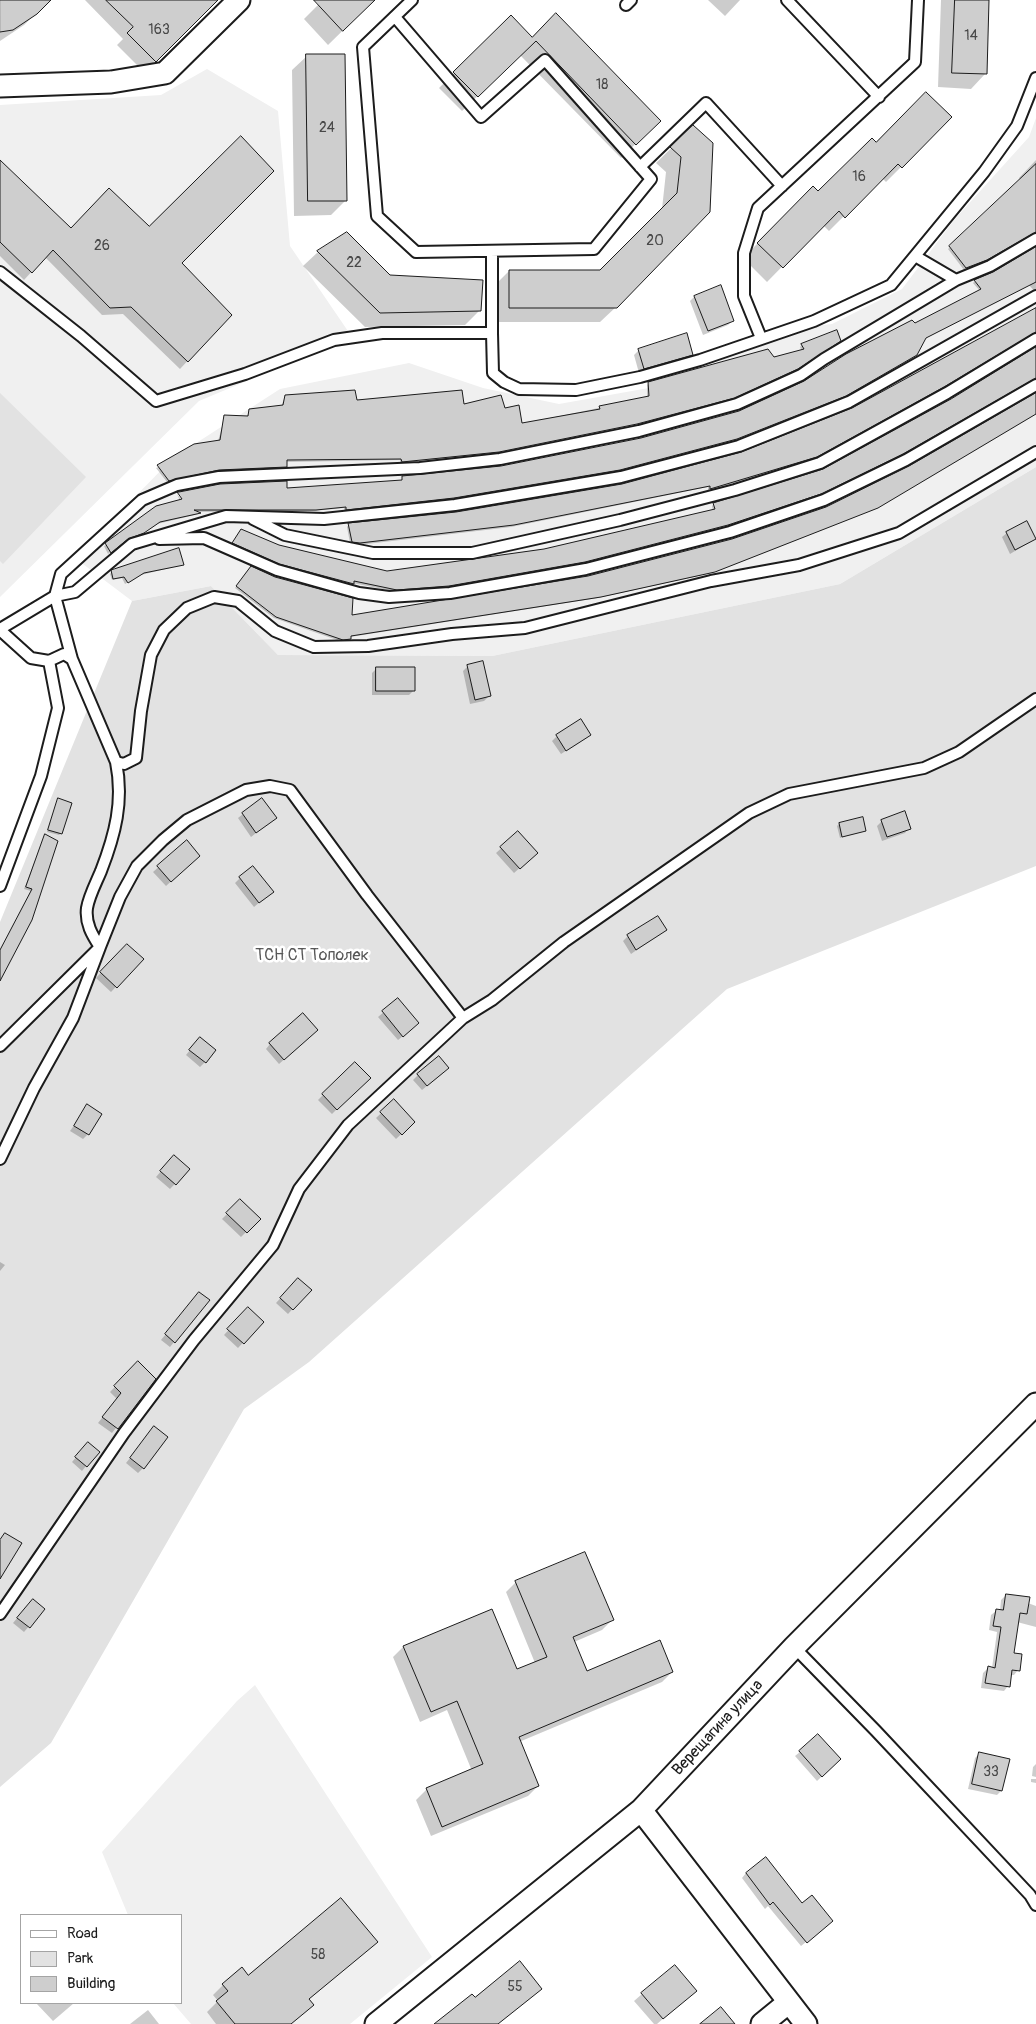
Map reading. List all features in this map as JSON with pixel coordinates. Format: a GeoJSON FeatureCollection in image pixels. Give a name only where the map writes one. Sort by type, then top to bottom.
{"type":"FeatureCollection","features":[{"type":"Feature","properties":{"kind":"street"},"geometry":{"type":"LineString","coordinates":[[0,86],[111,82],[165,73],[239,0]]}},
{"type":"Feature","properties":{"kind":"street","name":"Верещагина улица"},"geometry":{"type":"LineString","coordinates":[[376,2024],[641,1810],[794,1647],[1036,1404]]}},
{"type":"Feature","properties":{"kind":"street"},"geometry":{"type":"LineString","coordinates":[[641,1810],[806,2024]]}},
{"type":"Feature","properties":{"kind":"street"},"geometry":{"type":"LineString","coordinates":[[762,2024],[789,2002]]}},
{"type":"Feature","properties":{"kind":"lane"},"geometry":{"type":"LineString","coordinates":[[395,17],[481,116],[545,60],[651,179],[594,249],[416,252],[378,216],[363,47],[412,0]]}},
{"type":"Feature","properties":{"kind":"lane"},"geometry":{"type":"LineString","coordinates":[[787,0],[879,97]]}},
{"type":"Feature","properties":{"kind":"lane"},"geometry":{"type":"LineString","coordinates":[[761,338],[744,296],[744,253],[758,208],[915,62],[918,0]]}},
{"type":"Feature","properties":{"kind":"lane"},"geometry":{"type":"LineString","coordinates":[[492,251],[493,373],[504,382],[519,389],[576,390],[640,377],[700,360],[814,321],[891,285],[984,172],[1017,126],[1036,78]]}},
{"type":"Feature","properties":{"kind":"lane"},"geometry":{"type":"LineString","coordinates":[[640,167],[706,103],[782,186]]}},
{"type":"Feature","properties":{"kind":"lane"},"geometry":{"type":"LineString","coordinates":[[100,947],[87,922],[87,907],[112,844],[120,810],[120,778],[116,762],[72,659],[54,596],[61,574],[142,500],[177,485],[219,477],[420,468],[500,459],[639,431],[738,404],[801,375],[824,359],[956,280],[990,266],[1036,239]]}},
{"type":"Feature","properties":{"kind":"lane"},"geometry":{"type":"LineString","coordinates":[[915,256],[956,280]]}},
{"type":"Feature","properties":{"kind":"lane"},"geometry":{"type":"LineString","coordinates":[[0,272],[81,336],[156,401],[245,374],[334,340],[382,333],[492,333]]}},
{"type":"Feature","properties":{"kind":"lane"},"geometry":{"type":"LineString","coordinates":[[72,659],[64,654],[49,661],[31,658],[0,630],[54,596],[75,592],[132,544],[144,539],[226,516],[324,519],[455,505],[621,477],[739,446],[850,402],[1036,296]]}},
{"type":"Feature","properties":{"kind":"lane"},"geometry":{"type":"LineString","coordinates":[[249,517],[285,535],[373,553],[472,553],[611,522],[735,490],[820,463],[947,393],[1036,338]]}},
{"type":"Feature","properties":{"kind":"lane"},"geometry":{"type":"LineString","coordinates":[[144,539],[204,538],[277,570],[359,593],[389,597],[450,593],[586,569],[730,532],[824,500],[906,460],[1036,385]]}},
{"type":"Feature","properties":{"kind":"lane"},"geometry":{"type":"LineString","coordinates":[[116,762],[124,764],[136,758],[141,711],[151,655],[164,630],[188,608],[214,597],[238,601],[275,631],[314,647],[368,646],[452,634],[525,628],[711,581],[798,565],[899,534],[1036,452]]}},
{"type":"Feature","properties":{"kind":"lane"},"geometry":{"type":"LineString","coordinates":[[0,886],[41,776],[58,708],[49,661]]}},
{"type":"Feature","properties":{"kind":"lane"},"geometry":{"type":"LineString","coordinates":[[0,1614],[124,1433],[194,1340],[273,1245],[299,1189],[348,1125],[463,1018],[492,1000],[564,942],[749,813],[789,794],[924,768],[959,752],[1036,699]]}},
{"type":"Feature","properties":{"kind":"lane"},"geometry":{"type":"LineString","coordinates":[[0,1159],[34,1088],[73,1018],[120,897],[137,866],[163,840],[187,820],[211,806],[246,790],[270,786],[290,790],[298,798],[368,895],[463,1018]]}},
{"type":"Feature","properties":{"kind":"lane"},"geometry":{"type":"LineString","coordinates":[[0,1046],[100,947]]}},
{"type":"Feature","properties":{"kind":"lane"},"geometry":{"type":"LineString","coordinates":[[794,1647],[1030,1895],[1036,1905]]}},
{"type":"Feature","properties":{"kind":"shaded area"},"geometry":{"type":"Polygon","coordinates":[[[207,69],[278,111],[290,246],[352,337],[199,401],[0,597],[0,105],[161,95],[207,69]]]}},
{"type":"Feature","properties":{"kind":"shaded area"},"geometry":{"type":"Polygon","coordinates":[[[1036,118],[1036,467],[840,584],[492,656],[278,655],[211,586],[132,601],[75,558],[173,458],[280,389],[409,363],[483,388],[559,404],[688,381],[766,331],[832,324],[902,289],[954,220],[1029,137],[1036,118]]]}},
{"type":"Feature","properties":{"kind":"shaded area"},"geometry":{"type":"Polygon","coordinates":[[[255,1685],[432,1957],[350,2024],[191,2024],[174,2004],[182,2004],[182,1914],[128,1914],[102,1852],[237,1701],[255,1685]]]}},
{"type":"Feature","properties":{"kind":"green space"},"geometry":{"type":"Polygon","coordinates":[[[0,393],[86,477],[3,564],[0,561],[0,393]]]}},
{"type":"Feature","properties":{"kind":"green space","name":"ТСН СТ Тополек"},"geometry":{"type":"Polygon","coordinates":[[[1036,467],[1036,866],[727,989],[309,1362],[244,1409],[51,1743],[0,1787],[0,922],[132,601],[211,586],[278,655],[492,656],[840,584],[1036,467]]]}},
{"type":"Feature","properties":{"kind":"building"},"geometry":{"type":"Polygon","coordinates":[[[0,0],[51,0],[37,14],[13,30],[0,32],[0,0]]]}},
{"type":"Feature","properties":{"kind":"building"},"geometry":{"type":"Polygon","coordinates":[[[106,0],[218,0],[156,62],[127,33],[133,27],[106,0]]]}},
{"type":"Feature","properties":{"kind":"building"},"geometry":{"type":"Polygon","coordinates":[[[314,0],[375,0],[343,31],[314,0]]]}},
{"type":"Feature","properties":{"kind":"building"},"geometry":{"type":"Polygon","coordinates":[[[955,0],[989,0],[987,74],[952,73],[955,0]]]}},
{"type":"Feature","properties":{"kind":"building"},"geometry":{"type":"Polygon","coordinates":[[[556,13],[661,121],[636,145],[536,41],[478,97],[453,72],[511,15],[532,37],[556,13]]]}},
{"type":"Feature","properties":{"kind":"building"},"geometry":{"type":"Polygon","coordinates":[[[306,54],[345,54],[347,201],[308,201],[306,54]]]}},
{"type":"Feature","properties":{"kind":"building"},"geometry":{"type":"Polygon","coordinates":[[[926,92],[952,117],[902,168],[898,164],[845,218],[839,211],[783,268],[757,243],[813,186],[818,191],[872,138],[876,142],[926,92]]]}},
{"type":"Feature","properties":{"kind":"building"},"geometry":{"type":"Polygon","coordinates":[[[693,125],[713,143],[710,212],[617,308],[509,308],[509,270],[600,270],[677,193],[681,157],[670,147],[693,125]]]}},
{"type":"Feature","properties":{"kind":"building"},"geometry":{"type":"Polygon","coordinates":[[[241,136],[274,171],[182,263],[232,315],[188,362],[131,307],[110,308],[53,250],[32,273],[0,242],[0,160],[71,228],[109,188],[149,226],[241,136]]]}},
{"type":"Feature","properties":{"kind":"building"},"geometry":{"type":"Polygon","coordinates":[[[1036,164],[1036,232],[987,260],[966,268],[949,246],[1036,164]]]}},
{"type":"Feature","properties":{"kind":"building"},"geometry":{"type":"Polygon","coordinates":[[[347,232],[390,275],[483,280],[481,311],[380,313],[317,251],[347,232]]]}},
{"type":"Feature","properties":{"kind":"building"},"geometry":{"type":"Polygon","coordinates":[[[1036,247],[1036,282],[926,338],[917,355],[846,396],[737,439],[620,470],[454,498],[346,510],[346,507],[316,510],[194,510],[201,513],[160,522],[144,533],[128,539],[111,553],[105,543],[156,506],[182,499],[177,492],[220,484],[287,481],[287,488],[402,480],[402,476],[501,466],[641,438],[739,411],[804,381],[846,354],[912,320],[915,323],[981,289],[974,280],[993,272],[1036,247]]]}},
{"type":"Feature","properties":{"kind":"building"},"geometry":{"type":"Polygon","coordinates":[[[721,285],[734,321],[708,331],[694,296],[721,285]]]}},
{"type":"Feature","properties":{"kind":"building"},"geometry":{"type":"Polygon","coordinates":[[[1036,308],[1036,332],[944,387],[817,457],[710,489],[710,486],[514,525],[360,543],[352,542],[348,523],[456,512],[622,484],[741,452],[852,408],[1036,308]]]}},
{"type":"Feature","properties":{"kind":"building"},"geometry":{"type":"Polygon","coordinates":[[[837,330],[841,341],[798,369],[735,398],[637,424],[499,452],[402,462],[401,459],[287,460],[287,467],[219,470],[169,481],[157,465],[194,444],[220,440],[224,415],[248,416],[249,409],[283,405],[285,395],[355,390],[357,400],[462,390],[464,404],[501,395],[505,408],[519,405],[522,423],[600,409],[599,406],[649,396],[648,382],[768,349],[774,357],[804,349],[801,344],[837,330]]]}},
{"type":"Feature","properties":{"kind":"building"},"geometry":{"type":"Polygon","coordinates":[[[687,333],[693,355],[644,369],[638,349],[687,333]]]}},
{"type":"Feature","properties":{"kind":"building"},"geometry":{"type":"Polygon","coordinates":[[[1036,347],[1036,378],[903,454],[821,494],[728,525],[585,562],[449,586],[397,590],[354,581],[354,584],[279,564],[232,543],[241,529],[279,545],[387,571],[544,549],[715,509],[713,503],[823,469],[951,399],[1036,347]]]}},
{"type":"Feature","properties":{"kind":"building"},"geometry":{"type":"Polygon","coordinates":[[[1036,393],[1036,414],[878,508],[715,572],[601,597],[351,636],[351,639],[343,640],[276,617],[236,586],[251,566],[275,577],[353,598],[352,615],[588,576],[732,539],[826,507],[909,466],[1036,393]]]}},
{"type":"Feature","properties":{"kind":"building"},"geometry":{"type":"Polygon","coordinates":[[[1027,521],[1036,539],[1015,550],[1006,532],[1027,521]]]}},
{"type":"Feature","properties":{"kind":"building"},"geometry":{"type":"Polygon","coordinates":[[[179,548],[184,565],[144,573],[128,583],[124,577],[113,579],[111,570],[179,548]]]}},
{"type":"Feature","properties":{"kind":"building"},"geometry":{"type":"Polygon","coordinates":[[[483,661],[491,696],[475,700],[467,665],[483,661]]]}},
{"type":"Feature","properties":{"kind":"building"},"geometry":{"type":"Polygon","coordinates":[[[376,667],[415,667],[415,691],[376,691],[376,667]]]}},
{"type":"Feature","properties":{"kind":"building"},"geometry":{"type":"Polygon","coordinates":[[[581,719],[591,735],[566,751],[556,735],[581,719]]]}},
{"type":"Feature","properties":{"kind":"building"},"geometry":{"type":"Polygon","coordinates":[[[58,798],[72,803],[62,834],[48,830],[58,798]]]}},
{"type":"Feature","properties":{"kind":"building"},"geometry":{"type":"Polygon","coordinates":[[[262,798],[277,818],[256,833],[242,813],[262,798]]]}},
{"type":"Feature","properties":{"kind":"building"},"geometry":{"type":"Polygon","coordinates":[[[905,811],[911,829],[887,837],[881,820],[905,811]]]}},
{"type":"Feature","properties":{"kind":"building"},"geometry":{"type":"Polygon","coordinates":[[[863,817],[866,831],[842,837],[839,823],[863,817]]]}},
{"type":"Feature","properties":{"kind":"building"},"geometry":{"type":"Polygon","coordinates":[[[518,831],[538,853],[520,869],[500,847],[518,831]]]}},
{"type":"Feature","properties":{"kind":"building"},"geometry":{"type":"Polygon","coordinates":[[[45,834],[58,841],[32,920],[0,981],[0,950],[32,889],[26,887],[45,834]]]}},
{"type":"Feature","properties":{"kind":"building"},"geometry":{"type":"Polygon","coordinates":[[[187,840],[200,856],[171,882],[157,866],[187,840]]]}},
{"type":"Feature","properties":{"kind":"building"},"geometry":{"type":"Polygon","coordinates":[[[253,866],[274,892],[259,903],[239,877],[253,866]]]}},
{"type":"Feature","properties":{"kind":"building"},"geometry":{"type":"Polygon","coordinates":[[[658,916],[667,930],[636,950],[627,935],[658,916]]]}},
{"type":"Feature","properties":{"kind":"building"},"geometry":{"type":"Polygon","coordinates":[[[127,944],[144,959],[117,988],[100,972],[127,944]]]}},
{"type":"Feature","properties":{"kind":"building"},"geometry":{"type":"Polygon","coordinates":[[[398,998],[419,1023],[403,1037],[382,1011],[398,998]]]}},
{"type":"Feature","properties":{"kind":"building"},"geometry":{"type":"Polygon","coordinates":[[[303,1013],[318,1030],[284,1060],[269,1043],[303,1013]]]}},
{"type":"Feature","properties":{"kind":"building"},"geometry":{"type":"Polygon","coordinates":[[[200,1037],[216,1050],[206,1063],[189,1050],[200,1037]]]}},
{"type":"Feature","properties":{"kind":"building"},"geometry":{"type":"Polygon","coordinates":[[[439,1056],[449,1068],[427,1086],[417,1074],[439,1056]]]}},
{"type":"Feature","properties":{"kind":"building"},"geometry":{"type":"Polygon","coordinates":[[[355,1062],[371,1078],[337,1110],[322,1094],[355,1062]]]}},
{"type":"Feature","properties":{"kind":"building"},"geometry":{"type":"Polygon","coordinates":[[[394,1099],[415,1122],[402,1135],[380,1112],[394,1099]]]}},
{"type":"Feature","properties":{"kind":"building"},"geometry":{"type":"Polygon","coordinates":[[[87,1104],[102,1114],[89,1135],[74,1126],[87,1104]]]}},
{"type":"Feature","properties":{"kind":"building"},"geometry":{"type":"Polygon","coordinates":[[[174,1155],[190,1169],[176,1185],[160,1171],[174,1155]]]}},
{"type":"Feature","properties":{"kind":"building"},"geometry":{"type":"Polygon","coordinates":[[[240,1199],[261,1219],[247,1233],[226,1213],[240,1199]]]}},
{"type":"Feature","properties":{"kind":"building"},"geometry":{"type":"Polygon","coordinates":[[[298,1278],[312,1290],[293,1310],[280,1298],[298,1278]]]}},
{"type":"Feature","properties":{"kind":"building"},"geometry":{"type":"Polygon","coordinates":[[[199,1292],[210,1300],[175,1343],[165,1334],[199,1292]]]}},
{"type":"Feature","properties":{"kind":"building"},"geometry":{"type":"Polygon","coordinates":[[[248,1307],[264,1322],[244,1344],[227,1329],[248,1307]]]}},
{"type":"Feature","properties":{"kind":"building"},"geometry":{"type":"Polygon","coordinates":[[[138,1361],[156,1379],[118,1429],[102,1417],[121,1393],[114,1386],[138,1361]]]}},
{"type":"Feature","properties":{"kind":"building"},"geometry":{"type":"Polygon","coordinates":[[[154,1426],[168,1437],[144,1469],[130,1458],[154,1426]]]}},
{"type":"Feature","properties":{"kind":"building"},"geometry":{"type":"Polygon","coordinates":[[[88,1442],[100,1452],[87,1467],[75,1457],[88,1442]]]}},
{"type":"Feature","properties":{"kind":"building"},"geometry":{"type":"Polygon","coordinates":[[[5,1533],[22,1543],[0,1579],[0,1540],[5,1533]]]}},
{"type":"Feature","properties":{"kind":"building"},"geometry":{"type":"Polygon","coordinates":[[[585,1552],[614,1620],[573,1637],[587,1671],[660,1640],[673,1672],[519,1737],[539,1786],[442,1827],[426,1788],[483,1764],[457,1701],[431,1712],[403,1646],[492,1609],[517,1669],[547,1657],[515,1581],[585,1552]]]}},
{"type":"Feature","properties":{"kind":"building"},"geometry":{"type":"Polygon","coordinates":[[[1006,1594],[1030,1597],[1027,1614],[1020,1613],[1014,1653],[1022,1654],[1020,1671],[1012,1670],[1010,1687],[985,1683],[988,1666],[995,1668],[1001,1627],[993,1626],[996,1609],[1003,1610],[1006,1594]]]}},
{"type":"Feature","properties":{"kind":"building"},"geometry":{"type":"Polygon","coordinates":[[[33,1599],[45,1609],[30,1628],[17,1618],[33,1599]]]}},
{"type":"Feature","properties":{"kind":"building"},"geometry":{"type":"Polygon","coordinates":[[[818,1734],[841,1759],[822,1777],[799,1751],[818,1734]]]}},
{"type":"Feature","properties":{"kind":"building"},"geometry":{"type":"Polygon","coordinates":[[[979,1752],[1010,1759],[1002,1791],[972,1784],[979,1752]]]}},
{"type":"Feature","properties":{"kind":"building"},"geometry":{"type":"Polygon","coordinates":[[[766,1857],[802,1903],[812,1895],[833,1921],[807,1943],[773,1902],[770,1905],[746,1873],[766,1857]]]}},
{"type":"Feature","properties":{"kind":"building"},"geometry":{"type":"Polygon","coordinates":[[[341,1898],[378,1942],[309,1999],[314,2005],[291,2024],[235,2024],[216,2001],[228,1991],[222,1984],[242,1967],[248,1975],[341,1898]]]}},
{"type":"Feature","properties":{"kind":"building"},"geometry":{"type":"Polygon","coordinates":[[[520,1961],[542,1989],[498,2024],[434,2024],[472,1994],[475,1997],[520,1961]]]}},
{"type":"Feature","properties":{"kind":"building"},"geometry":{"type":"Polygon","coordinates":[[[675,1965],[697,1991],[663,2019],[641,1993],[675,1965]]]}},
{"type":"Feature","properties":{"kind":"building"},"geometry":{"type":"Polygon","coordinates":[[[721,2007],[735,2024],[700,2024],[721,2007]]]}}]}
